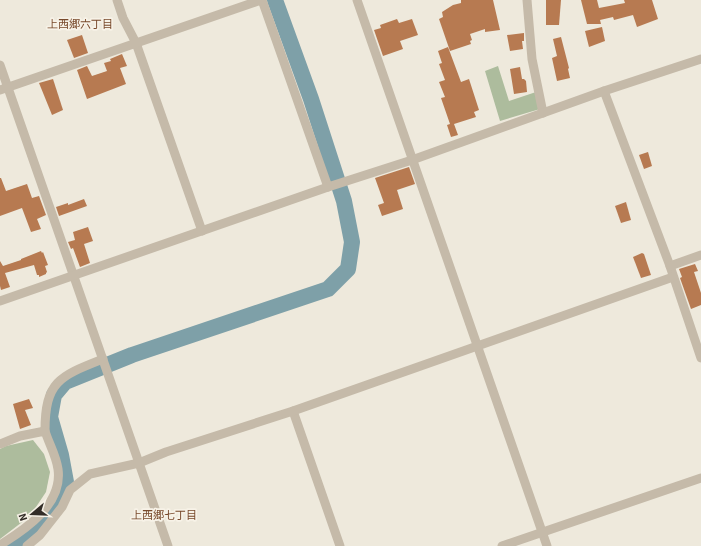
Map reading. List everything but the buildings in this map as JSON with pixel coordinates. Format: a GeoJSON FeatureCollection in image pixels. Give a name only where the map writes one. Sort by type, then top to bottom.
{"type":"FeatureCollection","features":[{"type":"Feature","properties":{"kind":"street"},"geometry":{"type":"LineString","coordinates":[[117,0],[123,18],[136,43],[202,231]]}},
{"type":"Feature","properties":{"kind":"street"},"geometry":{"type":"LineString","coordinates":[[4,88],[261,0],[330,187]]}},
{"type":"Feature","properties":{"kind":"street"},"geometry":{"type":"LineString","coordinates":[[357,0],[547,546]]}},
{"type":"Feature","properties":{"kind":"street"},"geometry":{"type":"LineString","coordinates":[[527,0],[532,59],[543,113]]}},
{"type":"Feature","properties":{"kind":"street"},"geometry":{"type":"LineString","coordinates":[[0,300],[412,160],[604,91],[701,59]]}},
{"type":"Feature","properties":{"kind":"street"},"geometry":{"type":"LineString","coordinates":[[0,65],[4,88],[73,275],[168,546]]}},
{"type":"Feature","properties":{"kind":"street"},"geometry":{"type":"LineString","coordinates":[[604,91],[670,266],[672,277],[701,358]]}},
{"type":"Feature","properties":{"kind":"street"},"geometry":{"type":"LineString","coordinates":[[670,266],[701,255]]}},
{"type":"Feature","properties":{"kind":"street"},"geometry":{"type":"LineString","coordinates":[[27,546],[40,535],[62,507],[70,490],[90,474],[140,463],[166,452],[293,411],[672,277]]}},
{"type":"Feature","properties":{"kind":"street"},"geometry":{"type":"LineString","coordinates":[[0,545],[15,536],[34,521],[49,504],[56,491],[59,480],[58,468],[45,431],[45,413],[49,395],[61,378],[73,370],[103,359]]}},
{"type":"Feature","properties":{"kind":"street"},"geometry":{"type":"LineString","coordinates":[[293,411],[340,546]]}},
{"type":"Feature","properties":{"kind":"street"},"geometry":{"type":"LineString","coordinates":[[0,444],[20,436],[45,431]]}},
{"type":"Feature","properties":{"kind":"street"},"geometry":{"type":"LineString","coordinates":[[502,546],[701,478]]}},
{"type":"Feature","properties":{"kind":"green space"},"geometry":{"type":"Polygon","coordinates":[[[498,66],[509,101],[536,92],[540,109],[500,121],[485,71],[498,66]]]}},
{"type":"Feature","properties":{"kind":"green space"},"geometry":{"type":"Polygon","coordinates":[[[33,440],[44,454],[50,472],[46,492],[30,516],[0,539],[0,449],[6,446],[33,440]]]}},
{"type":"Feature","properties":{"kind":"waterway"},"geometry":{"type":"LineString","coordinates":[[11,546],[27,535],[52,512],[66,482],[61,455],[50,417],[54,395],[65,382],[132,355],[328,289],[348,269],[352,242],[344,201],[311,99],[275,0]]}},
{"type":"Feature","properties":{"kind":"district","name":"上西郷六丁目"},"geometry":{"type":"Point","coordinates":[80,24]}},
{"type":"Feature","properties":{"kind":"district","name":"上西郷七丁目"},"geometry":{"type":"Point","coordinates":[164,515]}}]}
